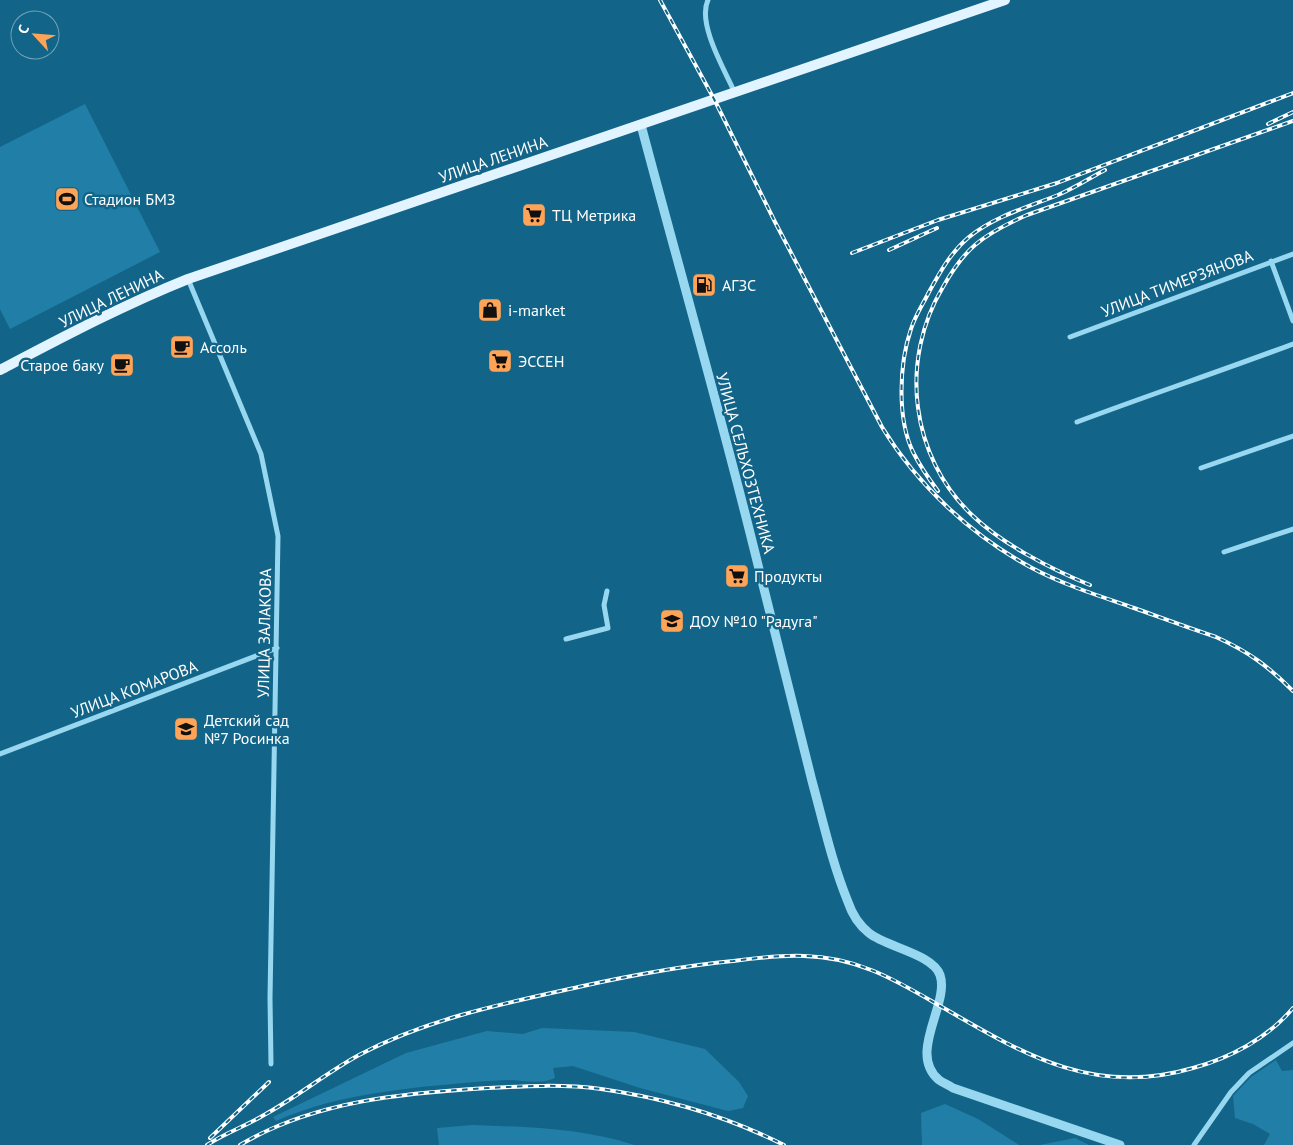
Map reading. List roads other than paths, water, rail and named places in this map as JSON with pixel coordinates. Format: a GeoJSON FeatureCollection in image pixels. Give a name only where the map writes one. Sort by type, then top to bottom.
{"type":"FeatureCollection","features":[{"type":"Feature","properties":{"kind":"main road","name":"УЛИЦА ЛЕНИНА"},"geometry":{"type":"LineString","coordinates":[[0,370],[153,293],[188,279],[1005,0]]}},
{"type":"Feature","properties":{"kind":"street"},"geometry":{"type":"LineString","coordinates":[[708,0],[705,15],[710,36],[734,92]]}},
{"type":"Feature","properties":{"kind":"street","name":"УЛИЦА СЕЛЬХОЗТЕХНИКА"},"geometry":{"type":"LineString","coordinates":[[641,125],[757,562],[835,867],[849,905],[857,920],[868,932],[880,940],[925,960],[935,966],[940,974],[942,988],[929,1030],[927,1055],[931,1071],[939,1081],[953,1088],[1120,1145]]}},
{"type":"Feature","properties":{"kind":"street","name":"УЛИЦА ТИМЕРЗЯНОВА"},"geometry":{"type":"LineString","coordinates":[[1070,337],[1293,254]]}},
{"type":"Feature","properties":{"kind":"street"},"geometry":{"type":"LineString","coordinates":[[1271,261],[1293,321]]}},
{"type":"Feature","properties":{"kind":"street","name":"УЛИЦА ЗАЛАКОВА"},"geometry":{"type":"LineString","coordinates":[[188,279],[261,454],[278,536],[270,988],[271,1064]]}},
{"type":"Feature","properties":{"kind":"street"},"geometry":{"type":"LineString","coordinates":[[1077,422],[1293,344]]}},
{"type":"Feature","properties":{"kind":"street"},"geometry":{"type":"LineString","coordinates":[[1201,468],[1293,436]]}},
{"type":"Feature","properties":{"kind":"street"},"geometry":{"type":"LineString","coordinates":[[1224,552],[1293,529]]}},
{"type":"Feature","properties":{"kind":"street"},"geometry":{"type":"LineString","coordinates":[[566,639],[608,628],[604,605],[607,591]]}},
{"type":"Feature","properties":{"kind":"street","name":"УЛИЦА КОМАРОВА"},"geometry":{"type":"LineString","coordinates":[[0,754],[277,648]]}},
{"type":"Feature","properties":{"kind":"street"},"geometry":{"type":"LineString","coordinates":[[1194,1145],[1231,1092],[1249,1073],[1293,1043]]}},
{"type":"Feature","properties":{"kind":"railway"},"geometry":{"type":"LineString","coordinates":[[660,0],[714,99],[775,222],[882,427],[896,449],[929,489],[967,524],[1010,555],[1032,568],[1082,590],[1216,637],[1258,660],[1293,691]]}},
{"type":"Feature","properties":{"kind":"railway"},"geometry":{"type":"LineString","coordinates":[[852,253],[938,220],[1057,183],[1293,93]]}},
{"type":"Feature","properties":{"kind":"railway"},"geometry":{"type":"LineString","coordinates":[[1268,124],[1293,112]]}},
{"type":"Feature","properties":{"kind":"railway"},"geometry":{"type":"LineString","coordinates":[[1090,585],[1028,555],[985,526],[973,516],[952,492],[936,466],[924,437],[918,407],[917,376],[920,345],[929,315],[943,287],[961,259],[981,240],[1000,228],[1027,215],[1293,121]]}},
{"type":"Feature","properties":{"kind":"railway"},"geometry":{"type":"LineString","coordinates":[[938,491],[913,452],[904,424],[902,408],[904,358],[911,329],[919,310],[946,263],[969,237],[990,223],[1058,195],[1105,170]]}},
{"type":"Feature","properties":{"kind":"railway"},"geometry":{"type":"LineString","coordinates":[[889,250],[937,228]]}},
{"type":"Feature","properties":{"kind":"railway"},"geometry":{"type":"LineString","coordinates":[[207,1145],[276,1108],[359,1055],[386,1042],[440,1021],[602,982],[714,963],[795,956],[840,960],[888,977],[1027,1053],[1089,1074],[1122,1077],[1156,1076],[1193,1068],[1221,1059],[1260,1038],[1293,1008]]}},
{"type":"Feature","properties":{"kind":"railway"},"geometry":{"type":"LineString","coordinates":[[210,1138],[269,1082]]}},
{"type":"Feature","properties":{"kind":"railway"},"geometry":{"type":"LineString","coordinates":[[240,1145],[268,1130],[298,1118],[360,1102],[424,1093],[544,1086],[573,1086],[648,1097],[740,1125],[784,1145]]}},
{"type":"Feature","properties":{"kind":"place","name":"Стадион БМЗ"},"geometry":{"type":"Point","coordinates":[67,199]}},
{"type":"Feature","properties":{"kind":"place","name":"ТЦ Метрика"},"geometry":{"type":"Point","coordinates":[534,215]}},
{"type":"Feature","properties":{"kind":"place","name":"АГЗС"},"geometry":{"type":"Point","coordinates":[704,285]}},
{"type":"Feature","properties":{"kind":"place","name":"i-market"},"geometry":{"type":"Point","coordinates":[490,310]}},
{"type":"Feature","properties":{"kind":"place","name":"Ассоль"},"geometry":{"type":"Point","coordinates":[182,347]}},
{"type":"Feature","properties":{"kind":"place","name":"ЭССЕН"},"geometry":{"type":"Point","coordinates":[500,361]}},
{"type":"Feature","properties":{"kind":"place","name":"Старое баку"},"geometry":{"type":"Point","coordinates":[122,365]}},
{"type":"Feature","properties":{"kind":"place","name":"Продукты"},"geometry":{"type":"Point","coordinates":[737,576]}},
{"type":"Feature","properties":{"kind":"place","name":"ДОУ №10 \"Радуга\""},"geometry":{"type":"Point","coordinates":[672,621]}},
{"type":"Feature","properties":{"kind":"place","name":"Детский сад №7 Росинка"},"geometry":{"type":"Point","coordinates":[186,729]}}]}
